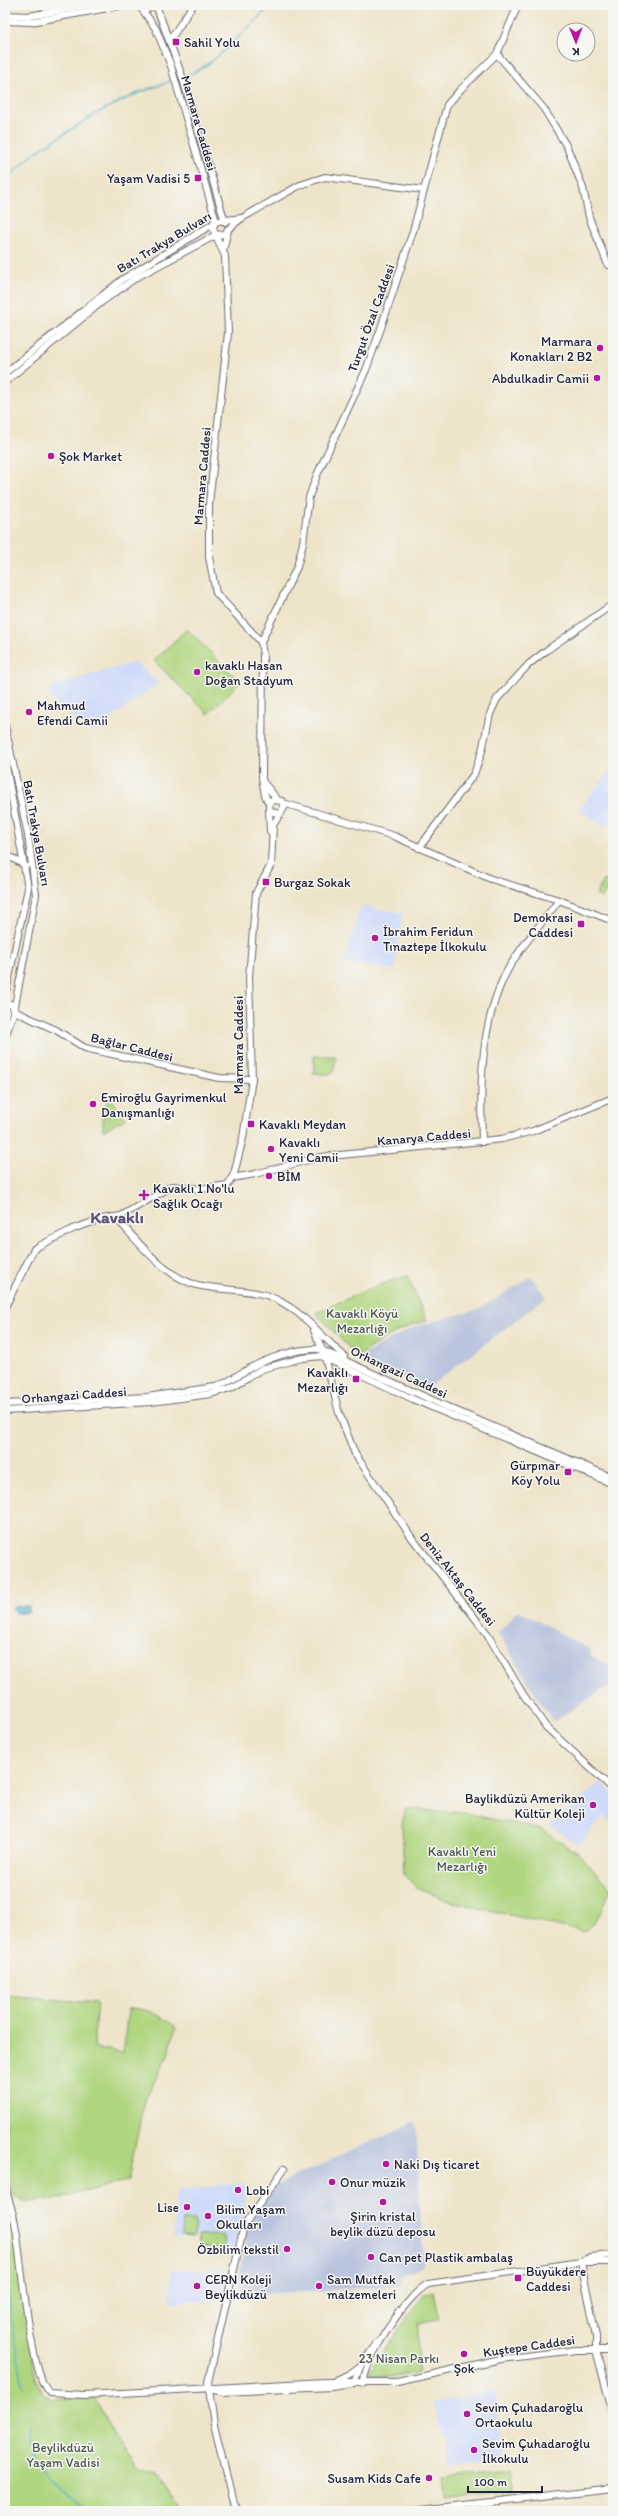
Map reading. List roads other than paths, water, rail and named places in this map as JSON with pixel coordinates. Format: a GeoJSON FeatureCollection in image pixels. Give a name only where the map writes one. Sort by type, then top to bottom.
{"type":"FeatureCollection","features":[{"type":"Feature","properties":{"kind":"street"},"geometry":{"type":"LineString","coordinates":[[5,18],[29,16],[90,5]]}},
{"type":"Feature","properties":{"kind":"street"},"geometry":{"type":"LineString","coordinates":[[5,18],[30,22],[124,5]]}},
{"type":"Feature","properties":{"kind":"street"},"geometry":{"type":"LineString","coordinates":[[140,6],[148,9],[153,5]]}},
{"type":"Feature","properties":{"kind":"street","name":"Marmara Caddesi"},"geometry":{"type":"LineString","coordinates":[[156,5],[182,76],[223,221],[228,229],[223,250],[228,333],[209,504],[209,557],[216,593],[261,642],[263,782],[264,796],[269,806],[268,820],[271,833],[271,865],[256,893],[250,969],[249,1014],[252,1080],[244,1132],[232,1178]]}},
{"type":"Feature","properties":{"kind":"street"},"geometry":{"type":"LineString","coordinates":[[170,40],[179,28],[192,5]]}},
{"type":"Feature","properties":{"kind":"street","name":"Turgut Özal Caddesi"},"geometry":{"type":"LineString","coordinates":[[261,642],[297,567],[303,543],[309,497],[332,439],[366,370],[413,231],[447,105],[460,89],[497,54],[515,8],[518,5]]}},
{"type":"Feature","properties":{"kind":"street","name":"Marmara Caddesi"},"geometry":{"type":"LineString","coordinates":[[140,6],[156,29],[171,66],[214,218],[216,235],[223,250]]}},
{"type":"Feature","properties":{"kind":"street"},"geometry":{"type":"LineString","coordinates":[[497,54],[544,109],[567,147],[583,188],[589,217],[608,265]]}},
{"type":"Feature","properties":{"kind":"street"},"geometry":{"type":"LineString","coordinates":[[242,218],[300,185],[325,177],[424,190]]}},
{"type":"Feature","properties":{"kind":"street","name":"Batı Trakya Bulvarı"},"geometry":{"type":"LineString","coordinates":[[5,373],[109,289],[158,256],[214,224],[218,220],[223,221],[242,218]]}},
{"type":"Feature","properties":{"kind":"street","name":"Batı Trakya Bulvarı"},"geometry":{"type":"LineString","coordinates":[[5,382],[103,302],[137,277],[216,235],[223,235],[242,218]]}},
{"type":"Feature","properties":{"kind":"street"},"geometry":{"type":"LineString","coordinates":[[419,848],[474,774],[482,751],[490,714],[497,699],[541,654],[613,604]]}},
{"type":"Feature","properties":{"kind":"street","name":"Batı Trakya Bulvarı"},"geometry":{"type":"LineString","coordinates":[[5,726],[34,868],[36,895],[14,1011],[5,1037]]}},
{"type":"Feature","properties":{"kind":"street","name":"Batı Trakya Bulvarı"},"geometry":{"type":"LineString","coordinates":[[5,760],[28,888],[5,996]]}},
{"type":"Feature","properties":{"kind":"street"},"geometry":{"type":"LineString","coordinates":[[263,782],[277,799],[291,807],[394,836],[491,879],[559,900],[613,921]]}},
{"type":"Feature","properties":{"kind":"street"},"geometry":{"type":"LineString","coordinates":[[277,799],[269,806],[272,813],[281,812],[291,807]]}},
{"type":"Feature","properties":{"kind":"street"},"geometry":{"type":"LineString","coordinates":[[281,812],[283,803]]}},
{"type":"Feature","properties":{"kind":"street","name":"Marmara Caddesi"},"geometry":{"type":"LineString","coordinates":[[271,833],[281,812]]}},
{"type":"Feature","properties":{"kind":"street"},"geometry":{"type":"LineString","coordinates":[[5,854],[25,866],[34,868]]}},
{"type":"Feature","properties":{"kind":"street"},"geometry":{"type":"LineString","coordinates":[[482,1142],[480,1103],[484,1043],[492,1012],[504,978],[559,900]]}},
{"type":"Feature","properties":{"kind":"street","name":"Bağlar Caddesi"},"geometry":{"type":"LineString","coordinates":[[5,1004],[11,1004],[14,1011],[56,1030],[85,1048],[219,1078],[252,1080]]}},
{"type":"Feature","properties":{"kind":"street"},"geometry":{"type":"LineString","coordinates":[[5,1014],[9,1015],[14,1011]]}},
{"type":"Feature","properties":{"kind":"street","name":"Kanarya Caddesi"},"geometry":{"type":"LineString","coordinates":[[232,1178],[324,1156],[482,1142],[533,1131],[613,1098]]}},
{"type":"Feature","properties":{"kind":"street"},"geometry":{"type":"LineString","coordinates":[[5,1307],[34,1249],[75,1228],[102,1219],[116,1218],[151,1200],[162,1190],[172,1186],[213,1188],[228,1185],[232,1178]]}},
{"type":"Feature","properties":{"kind":"street"},"geometry":{"type":"LineString","coordinates":[[116,1218],[157,1260],[183,1279],[195,1285],[266,1295],[304,1316],[314,1330],[349,1361]]}},
{"type":"Feature","properties":{"kind":"street"},"geometry":{"type":"LineString","coordinates":[[308,1349],[313,1346],[317,1338],[314,1330]]}},
{"type":"Feature","properties":{"kind":"street","name":"Deniz Aktaş Caddesi"},"geometry":{"type":"LineString","coordinates":[[314,1330],[325,1357],[339,1413],[350,1445],[364,1467],[412,1538],[486,1632],[523,1694],[546,1727],[613,1789]]}},
{"type":"Feature","properties":{"kind":"street","name":"Orhangazi Caddesi"},"geometry":{"type":"LineString","coordinates":[[5,1404],[147,1397],[215,1387],[222,1385],[245,1370],[264,1362],[308,1349],[322,1349],[464,1418]]}},
{"type":"Feature","properties":{"kind":"street","name":"Orhangazi Caddesi"},"geometry":{"type":"LineString","coordinates":[[5,1411],[151,1402],[211,1394],[230,1388],[262,1369],[302,1358],[325,1357],[409,1398],[464,1418],[554,1455],[613,1484]]}},
{"type":"Feature","properties":{"kind":"street"},"geometry":{"type":"LineString","coordinates":[[409,1398],[413,1392]]}},
{"type":"Feature","properties":{"kind":"street","name":"Orhangazi Caddesi"},"geometry":{"type":"LineString","coordinates":[[599,1476],[613,1478]]}},
{"type":"Feature","properties":{"kind":"street"},"geometry":{"type":"LineString","coordinates":[[238,2511],[232,2498],[214,2424],[208,2382],[244,2226],[284,2169]]}},
{"type":"Feature","properties":{"kind":"street"},"geometry":{"type":"LineString","coordinates":[[5,2187],[16,2228],[28,2320],[42,2380],[46,2390],[57,2394],[84,2395],[325,2382],[354,2383]]}},
{"type":"Feature","properties":{"kind":"street"},"geometry":{"type":"LineString","coordinates":[[581,2262],[590,2258],[613,2255]]}},
{"type":"Feature","properties":{"kind":"street"},"geometry":{"type":"LineString","coordinates":[[325,2382],[348,2375],[362,2364],[409,2299],[428,2284],[581,2262],[613,2262]]}},
{"type":"Feature","properties":{"kind":"street"},"geometry":{"type":"LineString","coordinates":[[581,2262],[596,2336],[596,2350],[613,2414]]}},
{"type":"Feature","properties":{"kind":"street"},"geometry":{"type":"LineString","coordinates":[[364,2383],[365,2370],[382,2338]]}},
{"type":"Feature","properties":{"kind":"street","name":"Kuştepe Caddesi"},"geometry":{"type":"LineString","coordinates":[[354,2383],[406,2381],[501,2358],[596,2350],[613,2350]]}},
{"type":"Feature","properties":{"kind":"street"},"geometry":{"type":"LineString","coordinates":[[354,2383],[362,2364]]}},
{"type":"Feature","properties":{"kind":"street"},"geometry":{"type":"LineString","coordinates":[[209,2389],[219,2392],[232,2392],[332,2387],[354,2383]]}},
{"type":"Feature","properties":{"kind":"street"},"geometry":{"type":"LineString","coordinates":[[412,2511],[613,2488]]}},
{"type":"Feature","properties":{"kind":"water"},"geometry":{"type":"Polygon","coordinates":[[[14,1606],[29,1606],[29,1613],[14,1613],[12,1608],[14,1606]]]}},
{"type":"Feature","properties":{"kind":"waterway"},"geometry":{"type":"LineString","coordinates":[[183,77],[208,64],[220,55],[273,5]]}},
{"type":"Feature","properties":{"kind":"waterway"},"geometry":{"type":"LineString","coordinates":[[5,180],[36,152],[97,113],[138,93],[174,80]]}},
{"type":"Feature","properties":{"kind":"waterway"},"geometry":{"type":"LineString","coordinates":[[5,2278],[23,2387]]}},
{"type":"Feature","properties":{"kind":"waterway"},"geometry":{"type":"LineString","coordinates":[[29,2423],[32,2451],[41,2469],[55,2485],[88,2511]]}},
{"type":"Feature","properties":{"kind":"place","name":"Sahil Yolu"},"geometry":{"type":"Point","coordinates":[176,42]}},
{"type":"Feature","properties":{"kind":"place","name":"Yaşam Vadisi 5"},"geometry":{"type":"Point","coordinates":[198,178]}},
{"type":"Feature","properties":{"kind":"place","name":"Marmara Konakları 2 B2"},"geometry":{"type":"Point","coordinates":[600,348]}},
{"type":"Feature","properties":{"kind":"place","name":"Abdulkadir Camii"},"geometry":{"type":"Point","coordinates":[597,378]}},
{"type":"Feature","properties":{"kind":"place","name":"Şok Market"},"geometry":{"type":"Point","coordinates":[51,456]}},
{"type":"Feature","properties":{"kind":"place","name":"kavaklı Hasan Doğan Stadyum"},"geometry":{"type":"Point","coordinates":[197,672]}},
{"type":"Feature","properties":{"kind":"place","name":"Mahmud Efendi Camii"},"geometry":{"type":"Point","coordinates":[29,712]}},
{"type":"Feature","properties":{"kind":"place","name":"Burgaz Sokak"},"geometry":{"type":"Point","coordinates":[266,882]}},
{"type":"Feature","properties":{"kind":"place","name":"Demokrasi Caddesi"},"geometry":{"type":"Point","coordinates":[581,924]}},
{"type":"Feature","properties":{"kind":"place","name":"İbrahim Feridun Tınaztepe İlkokulu"},"geometry":{"type":"Point","coordinates":[375,938]}},
{"type":"Feature","properties":{"kind":"place","name":"Emiroğlu Gayrimenkul Danışmanlığı"},"geometry":{"type":"Point","coordinates":[93,1104]}},
{"type":"Feature","properties":{"kind":"place","name":"Kavaklı Meydan"},"geometry":{"type":"Point","coordinates":[251,1124]}},
{"type":"Feature","properties":{"kind":"place","name":"Kavaklı Yeni Camii"},"geometry":{"type":"Point","coordinates":[271,1149]}},
{"type":"Feature","properties":{"kind":"place","name":"BİM"},"geometry":{"type":"Point","coordinates":[269,1176]}},
{"type":"Feature","properties":{"kind":"place","name":"Kavaklı 1 No'lu Sağlık Ocağı"},"geometry":{"type":"Point","coordinates":[144,1195]}},
{"type":"Feature","properties":{"kind":"place","name":"Kavaklı Mezarlığı"},"geometry":{"type":"Point","coordinates":[356,1379]}},
{"type":"Feature","properties":{"kind":"place","name":"Gürpınar Köy Yolu"},"geometry":{"type":"Point","coordinates":[568,1472]}},
{"type":"Feature","properties":{"kind":"place","name":"Baylikdüzü Amerikan Kültür Koleji"},"geometry":{"type":"Point","coordinates":[593,1805]}},
{"type":"Feature","properties":{"kind":"place","name":"Naki Dış ticaret"},"geometry":{"type":"Point","coordinates":[386,2164]}},
{"type":"Feature","properties":{"kind":"place","name":"Onur müzik"},"geometry":{"type":"Point","coordinates":[332,2182]}},
{"type":"Feature","properties":{"kind":"place","name":"Lobi"},"geometry":{"type":"Point","coordinates":[238,2190]}},
{"type":"Feature","properties":{"kind":"place","name":"Şirin kristal beylik düzü deposu"},"geometry":{"type":"Point","coordinates":[383,2202]}},
{"type":"Feature","properties":{"kind":"place","name":"Lise"},"geometry":{"type":"Point","coordinates":[187,2207]}},
{"type":"Feature","properties":{"kind":"place","name":"Bilim Yaşam Okulları"},"geometry":{"type":"Point","coordinates":[208,2216]}},
{"type":"Feature","properties":{"kind":"place","name":"Özbilim tekstil"},"geometry":{"type":"Point","coordinates":[287,2249]}},
{"type":"Feature","properties":{"kind":"place","name":"Can pet Plastik ambalaş"},"geometry":{"type":"Point","coordinates":[371,2257]}},
{"type":"Feature","properties":{"kind":"place","name":"Büyükdere Caddesi"},"geometry":{"type":"Point","coordinates":[518,2278]}},
{"type":"Feature","properties":{"kind":"place","name":"CERN Koleji Beylikdüzü"},"geometry":{"type":"Point","coordinates":[197,2286]}},
{"type":"Feature","properties":{"kind":"place","name":"Sam Mutfak malzemeleri"},"geometry":{"type":"Point","coordinates":[319,2286]}},
{"type":"Feature","properties":{"kind":"place","name":"Şok"},"geometry":{"type":"Point","coordinates":[464,2354]}},
{"type":"Feature","properties":{"kind":"place","name":"Sevim Çuhadaroğlu Ortaokulu"},"geometry":{"type":"Point","coordinates":[467,2414]}},
{"type":"Feature","properties":{"kind":"place","name":"Sevim Çuhadaroğlu İlkokulu"},"geometry":{"type":"Point","coordinates":[474,2450]}},
{"type":"Feature","properties":{"kind":"place","name":"Susam Kids Cafe"},"geometry":{"type":"Point","coordinates":[429,2478]}},
{"type":"Feature","properties":{"kind":"district","name":"Kavaklı"},"geometry":{"type":"Point","coordinates":[117,1217]}},
{"type":"Feature","properties":{"kind":"park label","name":"Kavaklı Köyü Mezarlığı"},"geometry":{"type":"Point","coordinates":[362,1320]}},
{"type":"Feature","properties":{"kind":"park label","name":"Kavaklı Yeni Mezarlığı"},"geometry":{"type":"Point","coordinates":[462,1858]}},
{"type":"Feature","properties":{"kind":"park label","name":"23 Nisan Parkı"},"geometry":{"type":"Point","coordinates":[399,2358]}},
{"type":"Feature","properties":{"kind":"park label","name":"Beylikdüzü Yaşam Vadisi"},"geometry":{"type":"Point","coordinates":[63,2454]}}]}
